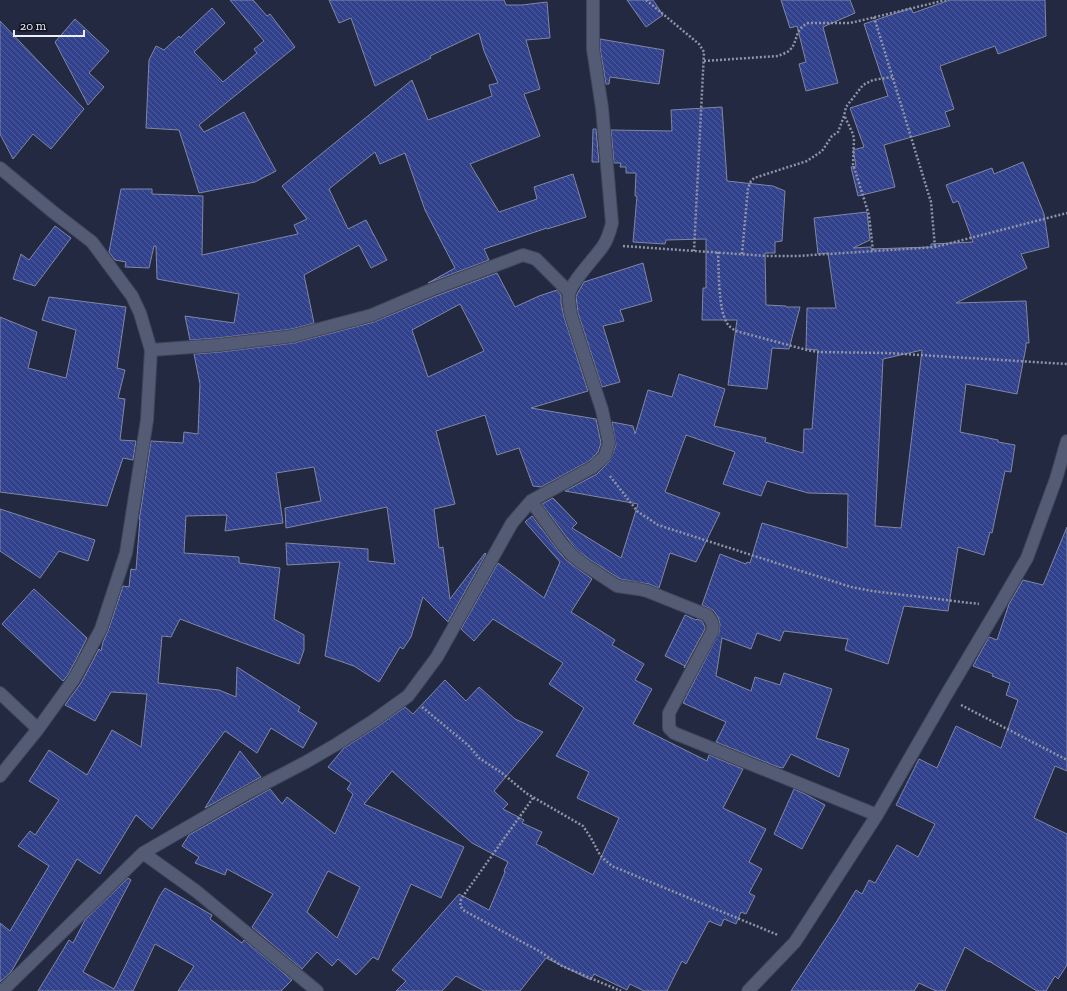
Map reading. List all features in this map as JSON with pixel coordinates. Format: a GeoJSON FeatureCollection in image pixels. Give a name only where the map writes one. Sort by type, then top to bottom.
{"type":"FeatureCollection","features":[{"type":"Feature","properties":{"kind":"street"},"geometry":{"type":"LineString","coordinates":[[2,991],[143,853],[245,794],[338,744],[408,696],[437,657],[512,523],[531,501],[593,467],[605,456],[609,443],[602,410],[568,303],[569,292],[573,283],[604,245],[609,235],[612,223],[602,108],[594,49],[593,0]]}},
{"type":"Feature","properties":{"kind":"street"},"geometry":{"type":"LineString","coordinates":[[0,168],[92,242],[132,296],[140,313],[151,350],[147,420],[126,553],[101,629],[74,679],[38,729],[0,776]]}},
{"type":"Feature","properties":{"kind":"street"},"geometry":{"type":"LineString","coordinates":[[151,350],[219,345],[293,336],[372,315],[433,289],[524,255],[536,259],[569,292]]}},
{"type":"Feature","properties":{"kind":"street"},"geometry":{"type":"LineString","coordinates":[[748,991],[795,942],[878,815],[945,697],[1027,558],[1056,479],[1067,441]]}},
{"type":"Feature","properties":{"kind":"street"},"geometry":{"type":"LineString","coordinates":[[531,501],[562,544],[572,555],[613,584],[621,588],[648,591],[707,615],[712,622],[714,626],[712,632],[669,712],[669,728],[674,733],[878,815]]}},
{"type":"Feature","properties":{"kind":"street"},"geometry":{"type":"LineString","coordinates":[[0,693],[38,729]]}},
{"type":"Feature","properties":{"kind":"street"},"geometry":{"type":"LineString","coordinates":[[143,853],[196,891],[317,991]]}},
{"type":"Feature","properties":{"kind":"path"},"geometry":{"type":"LineString","coordinates":[[646,0],[699,44],[704,52],[694,251]]}},
{"type":"Feature","properties":{"kind":"path"},"geometry":{"type":"LineString","coordinates":[[704,61],[778,56],[790,50],[799,29],[808,23],[850,23],[946,0]]}},
{"type":"Feature","properties":{"kind":"path"},"geometry":{"type":"LineString","coordinates":[[874,17],[931,202],[935,246]]}},
{"type":"Feature","properties":{"kind":"path"},"geometry":{"type":"LineString","coordinates":[[742,254],[748,188],[751,181],[754,178],[807,161],[814,157],[822,151],[829,140],[838,132],[846,107],[863,85],[873,80],[892,77]]}},
{"type":"Feature","properties":{"kind":"path"},"geometry":{"type":"LineString","coordinates":[[844,116],[854,139],[853,164],[868,215],[872,251]]}},
{"type":"Feature","properties":{"kind":"path"},"geometry":{"type":"LineString","coordinates":[[604,245],[797,256],[872,251],[935,246],[1067,213]]}},
{"type":"Feature","properties":{"kind":"path"},"geometry":{"type":"LineString","coordinates":[[718,252],[721,306],[728,325],[736,331],[818,352],[887,353],[1067,364]]}},
{"type":"Feature","properties":{"kind":"path"},"geometry":{"type":"LineString","coordinates":[[599,462],[637,511],[658,525],[851,587],[872,591],[999,606]]}},
{"type":"Feature","properties":{"kind":"path"},"geometry":{"type":"LineString","coordinates":[[408,696],[468,745],[479,758],[502,773],[526,794],[583,826],[600,855],[612,866],[795,942]]}},
{"type":"Feature","properties":{"kind":"path"},"geometry":{"type":"LineString","coordinates":[[945,697],[1067,760]]}},
{"type":"Feature","properties":{"kind":"path"},"geometry":{"type":"LineString","coordinates":[[533,798],[461,900],[460,906],[463,910],[539,951],[562,966],[621,991]]}},
{"type":"Feature","properties":{"kind":"building"},"geometry":{"type":"Polygon","coordinates":[[[230,0],[253,0],[267,16],[270,14],[295,47],[199,125],[204,132],[244,112],[276,171],[255,182],[199,193],[179,130],[146,128],[149,60],[156,46],[164,50],[179,36],[180,38],[212,8],[225,23],[194,52],[223,82],[257,53],[254,49],[264,41],[230,0]]]}},
{"type":"Feature","properties":{"kind":"building"},"geometry":{"type":"Polygon","coordinates":[[[329,0],[504,0],[506,5],[547,2],[550,38],[526,40],[540,89],[524,94],[540,136],[470,164],[499,212],[537,199],[534,187],[573,174],[586,217],[484,249],[489,260],[428,283],[455,268],[425,210],[405,153],[380,164],[375,152],[329,189],[348,229],[366,220],[387,260],[371,268],[359,245],[304,275],[314,323],[292,329],[190,340],[185,316],[234,323],[239,294],[157,279],[156,246],[154,246],[149,268],[125,267],[126,262],[115,260],[109,252],[121,189],[152,189],[152,194],[203,196],[202,255],[298,234],[294,225],[307,219],[282,186],[412,80],[428,120],[492,96],[489,85],[498,83],[484,51],[479,33],[430,56],[431,58],[375,86],[351,18],[339,23],[329,0]]]}},
{"type":"Feature","properties":{"kind":"building"},"geometry":{"type":"Polygon","coordinates":[[[627,0],[653,0],[663,15],[646,27],[627,0]]]}},
{"type":"Feature","properties":{"kind":"building"},"geometry":{"type":"Polygon","coordinates":[[[781,0],[850,0],[855,13],[823,27],[838,83],[806,91],[799,64],[806,62],[797,26],[790,28],[781,0]]]}},
{"type":"Feature","properties":{"kind":"building"},"geometry":{"type":"Polygon","coordinates":[[[950,0],[1045,0],[1046,36],[998,54],[995,46],[940,66],[954,109],[945,112],[950,126],[884,145],[895,187],[858,196],[851,167],[856,166],[853,150],[864,147],[850,108],[888,96],[864,24],[911,8],[913,13],[950,0]]]}},
{"type":"Feature","properties":{"kind":"building"},"geometry":{"type":"Polygon","coordinates":[[[75,19],[109,51],[89,73],[104,87],[88,105],[55,42],[75,19]]]}},
{"type":"Feature","properties":{"kind":"building"},"geometry":{"type":"Polygon","coordinates":[[[0,21],[84,109],[51,149],[33,134],[13,159],[0,134],[0,21]]]}},
{"type":"Feature","properties":{"kind":"building"},"geometry":{"type":"Polygon","coordinates":[[[600,39],[664,50],[659,84],[610,77],[609,84],[606,84],[600,39]]]}},
{"type":"Feature","properties":{"kind":"building"},"geometry":{"type":"Polygon","coordinates":[[[722,107],[727,181],[773,186],[785,191],[782,241],[775,242],[775,253],[765,253],[766,305],[800,307],[789,349],[772,348],[767,389],[728,385],[737,320],[702,320],[703,288],[706,288],[706,239],[666,240],[665,244],[633,242],[637,196],[635,196],[636,173],[626,173],[626,167],[620,167],[621,163],[614,163],[611,130],[672,131],[671,110],[722,107]]]}},
{"type":"Feature","properties":{"kind":"building"},"geometry":{"type":"Polygon","coordinates":[[[593,129],[596,129],[599,162],[592,162],[593,129]]]}},
{"type":"Feature","properties":{"kind":"building"},"geometry":{"type":"Polygon","coordinates":[[[1023,162],[1044,214],[1049,247],[1021,254],[1027,268],[956,303],[1026,301],[1029,343],[1026,343],[1017,394],[966,384],[960,432],[1015,445],[1011,472],[1005,471],[992,533],[990,532],[984,555],[958,547],[948,611],[904,606],[888,664],[845,650],[848,639],[784,631],[780,641],[757,633],[751,649],[722,638],[716,676],[751,691],[755,677],[780,685],[784,673],[832,689],[816,738],[849,749],[839,777],[791,754],[783,768],[716,742],[726,722],[683,703],[719,633],[720,624],[718,617],[713,610],[702,605],[720,554],[746,564],[747,562],[750,563],[762,523],[847,548],[848,494],[808,493],[767,481],[761,496],[723,484],[735,452],[686,435],[665,492],[720,513],[696,562],[670,553],[659,588],[649,584],[620,579],[586,557],[577,550],[542,504],[553,498],[577,523],[572,528],[621,558],[638,504],[565,491],[597,474],[610,461],[616,445],[612,422],[633,426],[635,434],[648,390],[672,397],[679,374],[725,389],[714,426],[766,438],[765,442],[803,453],[804,429],[812,429],[818,350],[806,349],[807,308],[836,308],[828,253],[818,254],[814,218],[867,212],[870,240],[853,248],[871,247],[871,249],[931,247],[931,244],[973,242],[958,201],[953,203],[946,185],[992,168],[994,174],[1023,162]],[[922,350],[883,359],[875,526],[901,528],[922,350]]]}},
{"type":"Feature","properties":{"kind":"building"},"geometry":{"type":"Polygon","coordinates":[[[55,226],[71,238],[35,286],[13,279],[21,254],[29,260],[55,226]]]}},
{"type":"Feature","properties":{"kind":"building"},"geometry":{"type":"Polygon","coordinates":[[[643,263],[652,301],[620,310],[624,321],[603,326],[620,382],[602,387],[578,313],[576,296],[584,282],[643,263]]]}},
{"type":"Feature","properties":{"kind":"building"},"geometry":{"type":"Polygon","coordinates":[[[497,273],[515,307],[557,290],[561,295],[564,317],[588,391],[531,408],[596,419],[601,443],[598,452],[589,461],[541,487],[533,486],[519,448],[497,455],[485,415],[436,431],[455,504],[434,509],[439,548],[443,547],[450,599],[485,553],[486,554],[448,622],[423,597],[411,637],[403,649],[400,647],[379,682],[354,666],[325,656],[340,562],[287,565],[286,543],[368,549],[368,561],[395,564],[387,507],[286,528],[285,508],[321,501],[314,467],[276,473],[283,523],[225,531],[227,515],[186,516],[184,553],[239,557],[239,563],[280,568],[274,619],[304,635],[304,650],[299,664],[180,619],[171,637],[162,636],[158,683],[219,690],[236,697],[237,667],[300,707],[298,711],[317,723],[303,748],[271,728],[257,753],[225,731],[152,829],[136,815],[100,874],[77,859],[11,972],[0,982],[0,923],[10,931],[49,866],[18,846],[30,831],[35,835],[59,800],[29,781],[49,750],[87,775],[112,730],[141,747],[147,694],[111,692],[95,721],[65,705],[81,683],[99,649],[101,651],[123,586],[129,587],[131,569],[136,570],[139,519],[151,441],[183,443],[184,432],[198,434],[200,384],[194,354],[294,343],[374,322],[436,296],[497,273]],[[460,304],[412,330],[428,377],[484,351],[460,304]]]}},
{"type":"Feature","properties":{"kind":"building"},"geometry":{"type":"Polygon","coordinates":[[[49,297],[126,307],[117,368],[125,370],[118,398],[125,399],[120,440],[136,441],[133,460],[123,458],[107,506],[0,492],[0,317],[37,332],[28,368],[66,378],[76,330],[42,320],[49,297]]]}},
{"type":"Feature","properties":{"kind":"building"},"geometry":{"type":"Polygon","coordinates":[[[0,509],[95,540],[88,561],[59,551],[40,578],[0,551],[0,509]]]}},
{"type":"Feature","properties":{"kind":"building"},"geometry":{"type":"Polygon","coordinates":[[[532,516],[566,560],[592,579],[571,612],[615,640],[612,645],[644,664],[635,680],[652,689],[633,724],[707,761],[709,755],[743,769],[723,808],[766,829],[749,862],[762,869],[749,893],[755,896],[746,914],[741,912],[736,924],[724,919],[721,926],[709,921],[686,964],[682,961],[667,991],[644,991],[630,984],[627,990],[594,974],[591,980],[546,958],[520,991],[484,991],[456,976],[442,991],[396,991],[406,981],[392,970],[459,894],[489,910],[508,862],[472,843],[392,771],[364,804],[464,847],[441,898],[411,884],[378,960],[373,957],[356,975],[338,959],[332,966],[317,952],[302,969],[252,927],[273,894],[227,869],[225,875],[195,863],[199,857],[182,846],[189,835],[270,789],[282,804],[287,797],[335,834],[353,794],[347,789],[351,783],[328,767],[344,748],[405,707],[413,714],[445,680],[466,701],[479,687],[515,719],[543,732],[494,791],[508,804],[503,809],[524,820],[522,823],[542,832],[536,844],[593,875],[619,818],[577,798],[589,772],[556,756],[584,708],[549,684],[563,663],[493,619],[474,641],[461,629],[498,563],[544,598],[560,562],[525,522],[532,516]],[[328,871],[307,912],[337,938],[360,887],[328,871]]]}},
{"type":"Feature","properties":{"kind":"building"},"geometry":{"type":"Polygon","coordinates":[[[1067,527],[1067,771],[1055,766],[1034,818],[1067,834],[1067,965],[1058,979],[1055,976],[1046,991],[1037,991],[965,947],[945,991],[936,991],[919,983],[914,991],[791,991],[856,890],[862,894],[869,880],[875,883],[897,845],[918,857],[935,824],[896,805],[919,759],[937,768],[956,726],[1001,748],[1018,700],[1006,695],[1010,683],[973,666],[989,637],[997,640],[1009,604],[1023,580],[1043,585],[1067,527]]]}},
{"type":"Feature","properties":{"kind":"building"},"geometry":{"type":"Polygon","coordinates":[[[34,589],[87,638],[68,675],[63,681],[2,624],[34,589]]]}},
{"type":"Feature","properties":{"kind":"building"},"geometry":{"type":"Polygon","coordinates":[[[685,615],[702,621],[705,629],[684,668],[685,666],[665,656],[685,615]]]}},
{"type":"Feature","properties":{"kind":"building"},"geometry":{"type":"Polygon","coordinates":[[[240,751],[261,777],[205,808],[240,751]]]}},
{"type":"Feature","properties":{"kind":"building"},"geometry":{"type":"Polygon","coordinates":[[[794,789],[825,805],[802,849],[774,834],[794,789]]]}},
{"type":"Feature","properties":{"kind":"building"},"geometry":{"type":"Polygon","coordinates":[[[128,878],[131,880],[83,972],[114,989],[159,897],[165,888],[212,915],[210,919],[242,943],[244,940],[292,980],[281,991],[178,991],[194,966],[155,944],[133,991],[38,991],[69,940],[73,943],[85,920],[128,878]]]}}]}
